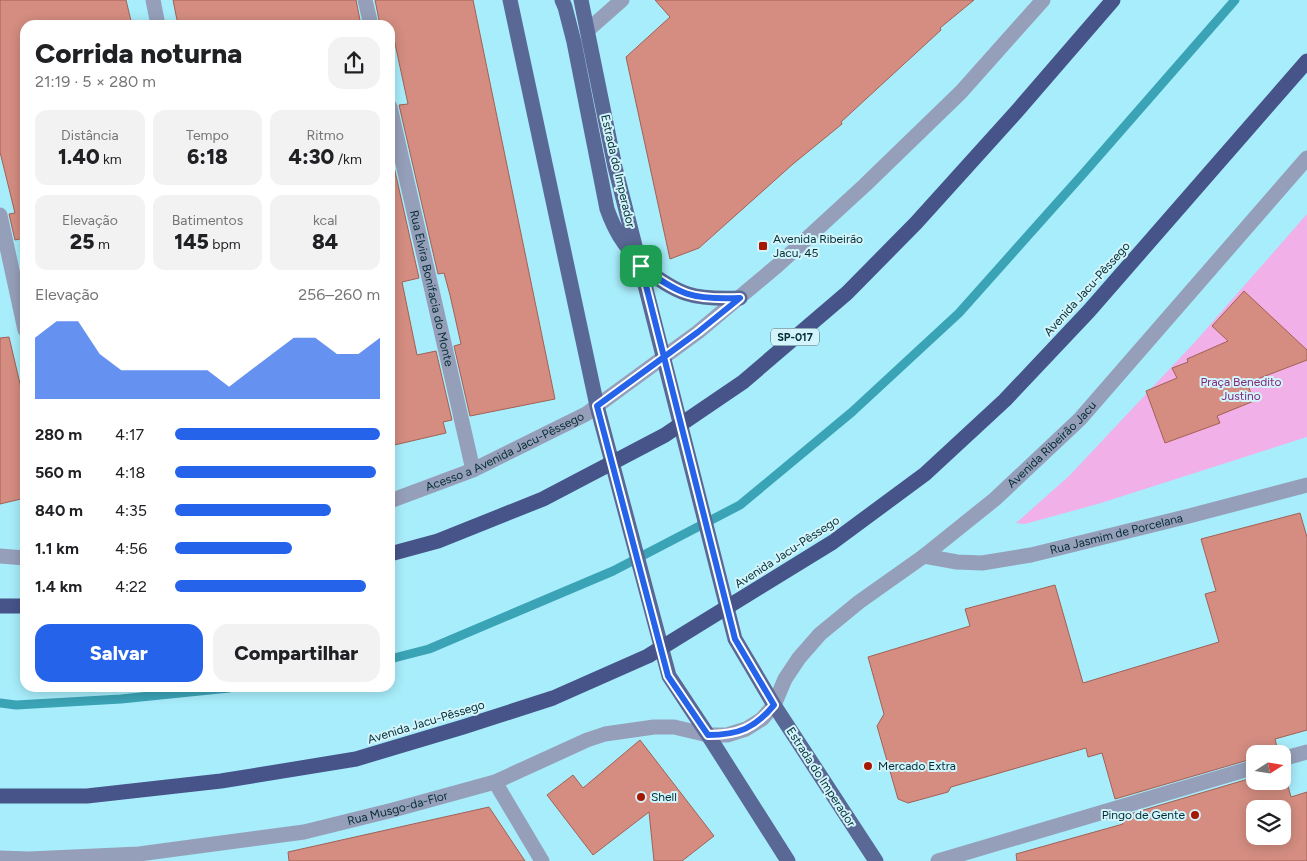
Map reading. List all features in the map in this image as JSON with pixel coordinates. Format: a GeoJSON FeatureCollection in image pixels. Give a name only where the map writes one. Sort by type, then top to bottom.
{"type":"FeatureCollection","features":[{"type":"Feature","properties":{"kind":"highway","name":"SP-017"},"geometry":{"type":"LineString","coordinates":[[395,553],[438,541],[543,498],[665,435],[742,382],[847,293],[916,223],[1018,110],[1113,0]]}},
{"type":"Feature","properties":{"kind":"highway","name":"Avenida Jacu-Pêssego"},"geometry":{"type":"LineString","coordinates":[[0,796],[87,796],[221,782],[356,760],[554,698],[648,656],[833,542],[925,474],[1005,400],[1089,311],[1307,61]]}},
{"type":"Feature","properties":{"kind":"highway"},"geometry":{"type":"LineString","coordinates":[[0,606],[20,606]]}},
{"type":"Feature","properties":{"kind":"main road"},"geometry":{"type":"LineString","coordinates":[[510,0],[597,406],[668,676],[788,861]]}},
{"type":"Feature","properties":{"kind":"main road"},"geometry":{"type":"LineString","coordinates":[[562,0],[566,7],[574,42],[607,208],[614,228],[624,244],[640,263],[664,284],[687,295],[713,299],[740,298]]}},
{"type":"Feature","properties":{"kind":"main road","name":"Estrada do Imperador"},"geometry":{"type":"LineString","coordinates":[[581,0],[615,166],[735,639],[774,705],[876,861]]}},
{"type":"Feature","properties":{"kind":"street"},"geometry":{"type":"LineString","coordinates":[[153,0],[157,20]]}},
{"type":"Feature","properties":{"kind":"street"},"geometry":{"type":"LineString","coordinates":[[365,0],[370,20]]}},
{"type":"Feature","properties":{"kind":"street"},"geometry":{"type":"LineString","coordinates":[[588,30],[622,0]]}},
{"type":"Feature","properties":{"kind":"street"},"geometry":{"type":"LineString","coordinates":[[664,357],[698,332],[778,266],[961,92],[1043,0]]}},
{"type":"Feature","properties":{"kind":"street","name":"Rua Elvira Bonifacia do Monte"},"geometry":{"type":"LineString","coordinates":[[395,129],[473,470]]}},
{"type":"Feature","properties":{"kind":"street","name":"Avenida Ribeirão Jacu"},"geometry":{"type":"LineString","coordinates":[[774,705],[785,679],[795,663],[820,634],[859,602],[924,556],[995,499],[1080,420],[1307,158]]}},
{"type":"Feature","properties":{"kind":"street"},"geometry":{"type":"LineString","coordinates":[[0,216],[20,307]]}},
{"type":"Feature","properties":{"kind":"street","name":"Acesso a Avenida Jacu-Pêssego"},"geometry":{"type":"LineString","coordinates":[[395,499],[473,470],[586,414],[664,357]]}},
{"type":"Feature","properties":{"kind":"street","name":"Rua Jasmim de Porcelana"},"geometry":{"type":"LineString","coordinates":[[924,556],[957,562],[982,562],[1031,555],[1180,519],[1307,485]]}},
{"type":"Feature","properties":{"kind":"street"},"geometry":{"type":"LineString","coordinates":[[0,556],[20,558]]}},
{"type":"Feature","properties":{"kind":"street","name":"Rua Musgo-da-Flor"},"geometry":{"type":"LineString","coordinates":[[0,858],[29,859],[139,854],[304,832],[495,782],[587,740],[606,734],[654,726],[674,727],[708,735],[727,735],[746,729],[762,719],[774,705]]}},
{"type":"Feature","properties":{"kind":"street"},"geometry":{"type":"LineString","coordinates":[[1291,756],[1307,752]]}},
{"type":"Feature","properties":{"kind":"street"},"geometry":{"type":"LineString","coordinates":[[938,861],[1246,770]]}},
{"type":"Feature","properties":{"kind":"street"},"geometry":{"type":"LineString","coordinates":[[495,782],[542,861]]}},
{"type":"Feature","properties":{"kind":"green space","name":"Praça Benedito Justino"},"geometry":{"type":"Polygon","coordinates":[[[1307,214],[1307,437],[1101,503],[1025,524],[1016,523],[1069,476],[1194,343],[1307,214]]]}},
{"type":"Feature","properties":{"kind":"building"},"geometry":{"type":"Polygon","coordinates":[[[0,0],[126,0],[131,20],[20,20],[20,239],[15,240],[9,214],[15,213],[0,152],[0,0]]]}},
{"type":"Feature","properties":{"kind":"building"},"geometry":{"type":"Polygon","coordinates":[[[173,0],[356,0],[360,20],[177,20],[173,0]]]}},
{"type":"Feature","properties":{"kind":"building"},"geometry":{"type":"Polygon","coordinates":[[[375,0],[473,0],[555,399],[470,416],[454,346],[461,344],[450,295],[444,273],[438,274],[399,105],[408,104],[395,44],[395,20],[379,20],[375,0]]]}},
{"type":"Feature","properties":{"kind":"building"},"geometry":{"type":"Polygon","coordinates":[[[655,0],[974,0],[940,28],[941,30],[841,122],[842,124],[793,164],[699,248],[670,259],[626,57],[670,17],[655,0]]]}},
{"type":"Feature","properties":{"kind":"building"},"geometry":{"type":"Polygon","coordinates":[[[395,171],[419,278],[402,282],[417,355],[436,351],[452,420],[443,422],[446,433],[395,445],[395,171]]]}},
{"type":"Feature","properties":{"kind":"building"},"geometry":{"type":"Polygon","coordinates":[[[1244,291],[1307,350],[1307,360],[1247,383],[1254,401],[1217,416],[1220,423],[1165,443],[1146,391],[1177,378],[1172,368],[1188,362],[1187,359],[1228,341],[1212,326],[1244,291]]]}},
{"type":"Feature","properties":{"kind":"building"},"geometry":{"type":"Polygon","coordinates":[[[9,337],[20,384],[20,499],[0,504],[0,338],[9,337]]]}},
{"type":"Feature","properties":{"kind":"building"},"geometry":{"type":"Polygon","coordinates":[[[1300,513],[1307,537],[1307,730],[1275,739],[1276,745],[1246,745],[1246,761],[1115,799],[1102,753],[1088,757],[1086,748],[951,787],[948,792],[908,803],[898,799],[877,726],[884,714],[868,657],[970,626],[965,609],[1055,585],[1083,683],[1219,642],[1205,594],[1216,591],[1201,539],[1300,513]]]}},
{"type":"Feature","properties":{"kind":"building","name":"Shell"},"geometry":{"type":"Polygon","coordinates":[[[640,740],[714,836],[682,861],[654,861],[649,812],[593,855],[547,795],[573,775],[583,788],[640,740]]]}},
{"type":"Feature","properties":{"kind":"building"},"geometry":{"type":"Polygon","coordinates":[[[1246,780],[1246,790],[1289,790],[1291,797],[1307,792],[1307,861],[1017,861],[1016,854],[1123,824],[1120,817],[1246,780]]]}},
{"type":"Feature","properties":{"kind":"building"},"geometry":{"type":"Polygon","coordinates":[[[489,807],[525,861],[289,861],[288,852],[489,807]]]}},
{"type":"Feature","properties":{"kind":"waterway"},"geometry":{"type":"LineString","coordinates":[[395,658],[429,649],[613,571],[740,505],[852,412],[959,313],[1235,0]]}},
{"type":"Feature","properties":{"kind":"waterway"},"geometry":{"type":"LineString","coordinates":[[0,703],[16,705],[121,699],[190,692]]}},
{"type":"Feature","properties":{"kind":"place","name":"Avenida Ribeirão Jacu, 45"},"geometry":{"type":"Point","coordinates":[763,246]}},
{"type":"Feature","properties":{"kind":"place","name":"Mercado Extra"},"geometry":{"type":"Point","coordinates":[868,766]}},
{"type":"Feature","properties":{"kind":"place","name":"Shell"},"geometry":{"type":"Point","coordinates":[641,797]}},
{"type":"Feature","properties":{"kind":"place","name":"Pingo de Gente"},"geometry":{"type":"Point","coordinates":[1195,815]}},
{"type":"Feature","properties":{"kind":"route"},"geometry":{"type":"LineString","coordinates":[[641,266],[664,284],[687,295],[713,299],[740,298],[664,357],[735,639],[774,705],[762,719],[746,729],[727,735],[708,735],[668,676],[597,406],[664,357],[641,266]]}}]}
